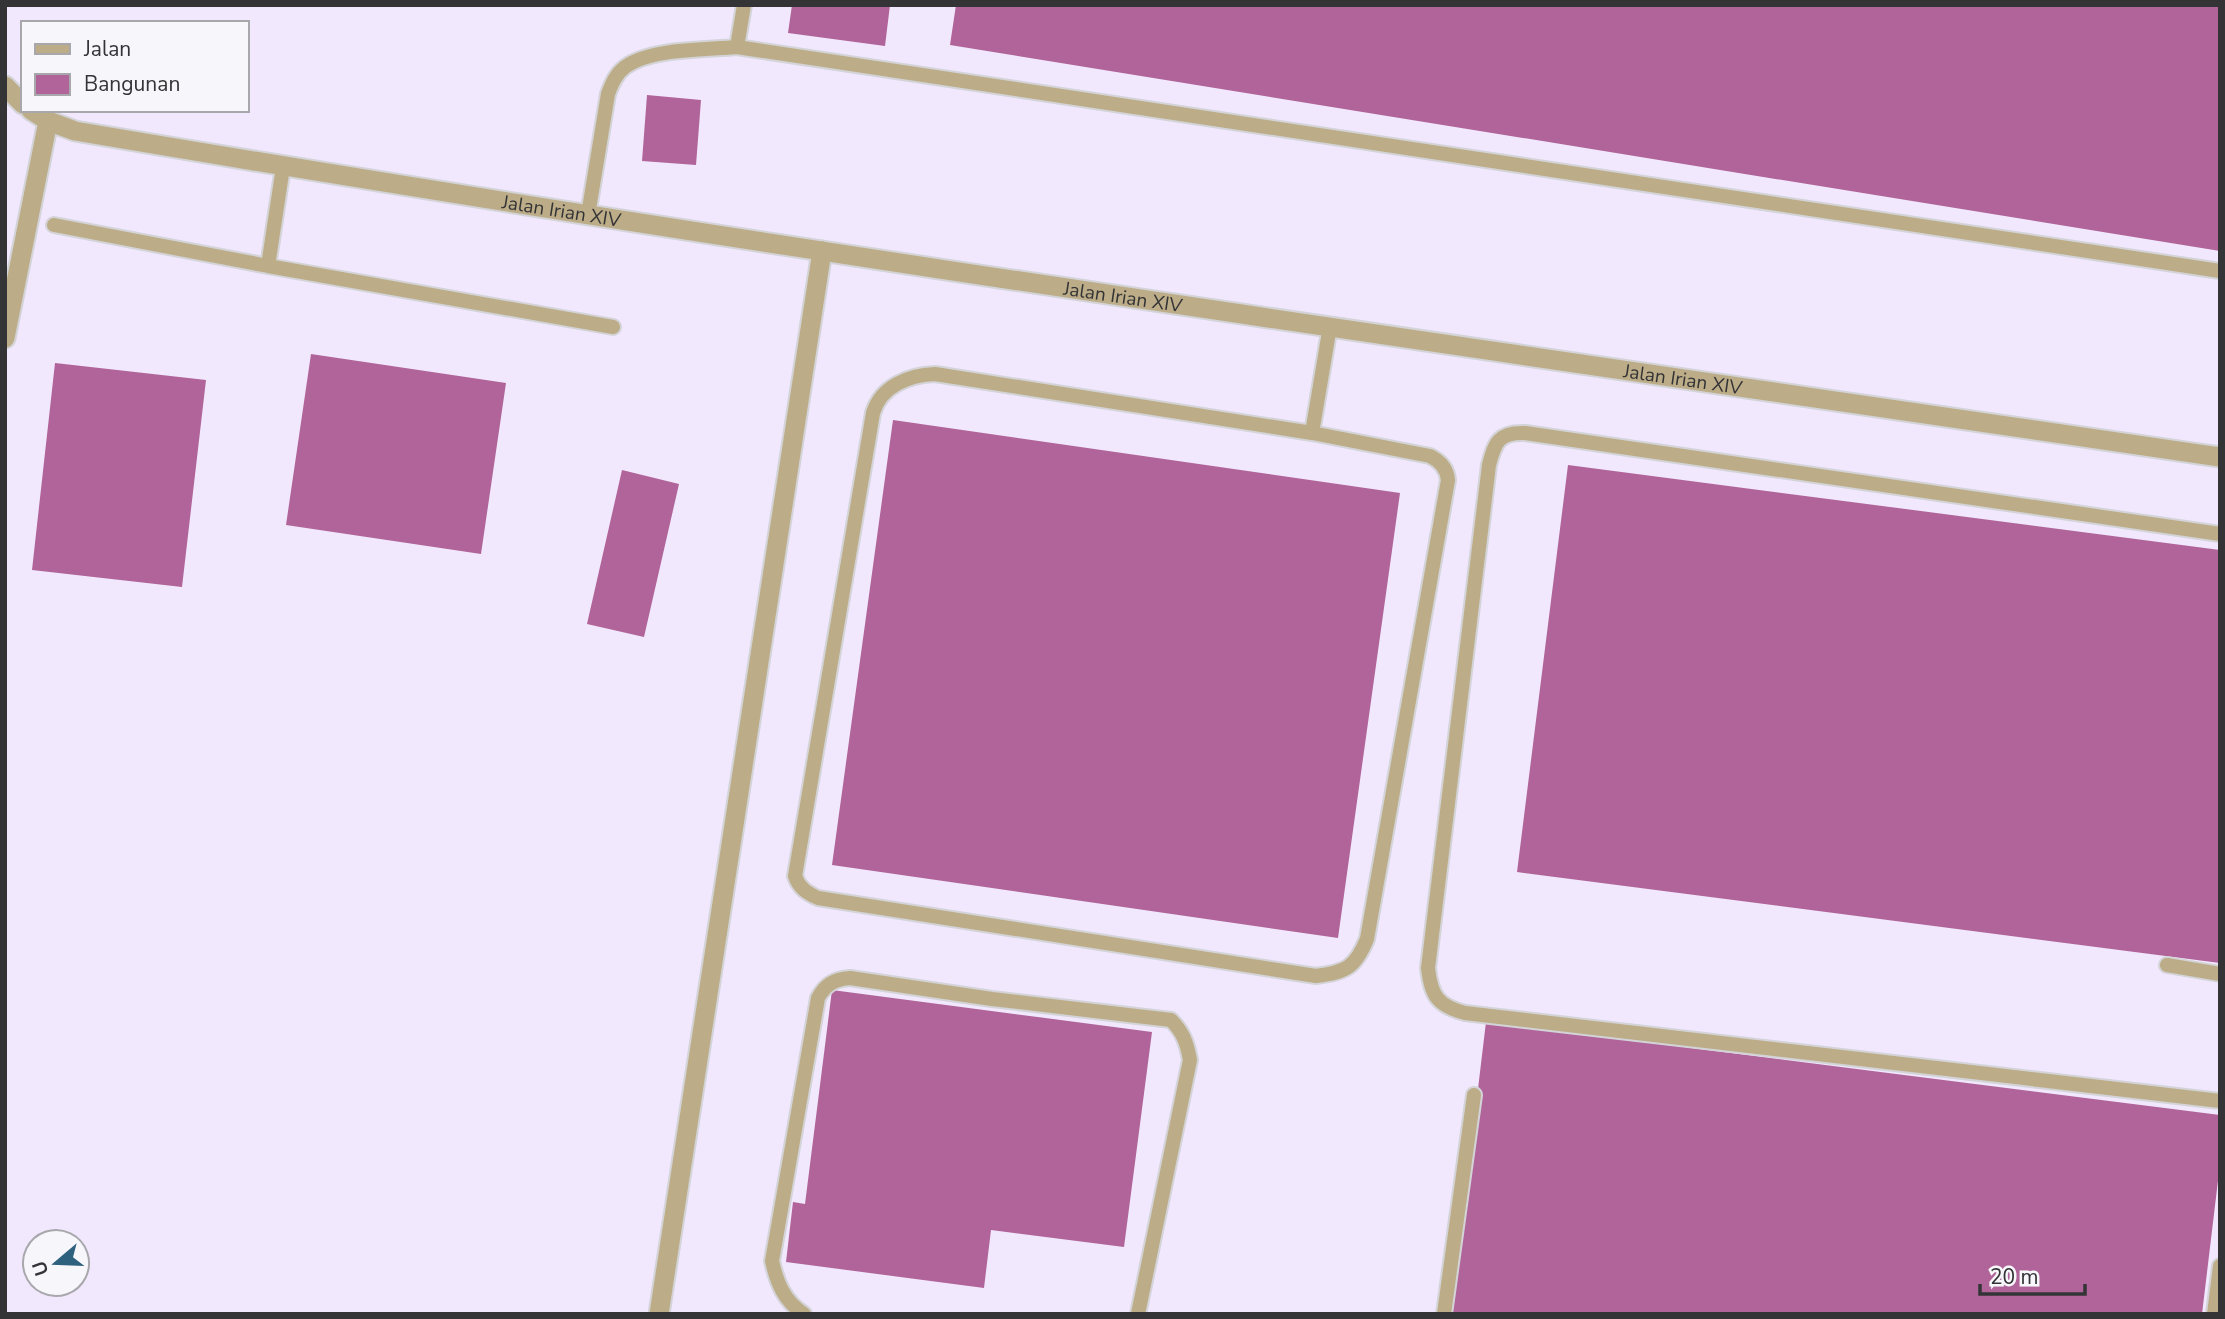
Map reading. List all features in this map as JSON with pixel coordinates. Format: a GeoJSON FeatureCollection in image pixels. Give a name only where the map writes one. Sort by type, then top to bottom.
{"type":"FeatureCollection","features":[{"type":"Feature","properties":{"kind":"street"},"geometry":{"type":"LineString","coordinates":[[5,86],[21,102]]}},
{"type":"Feature","properties":{"kind":"street","name":"Jalan Irian XIV"},"geometry":{"type":"LineString","coordinates":[[40,116],[75,131],[588,215],[2220,457]]}},
{"type":"Feature","properties":{"kind":"street"},"geometry":{"type":"LineString","coordinates":[[5,338],[40,116]]}},
{"type":"Feature","properties":{"kind":"street"},"geometry":{"type":"LineString","coordinates":[[659,1314],[822,251]]}},
{"type":"Feature","properties":{"kind":"lane"},"geometry":{"type":"LineString","coordinates":[[737,47],[744,5]]}},
{"type":"Feature","properties":{"kind":"lane"},"geometry":{"type":"LineString","coordinates":[[588,215],[608,94],[614,78],[627,66],[660,54],[737,47],[2220,271]]}},
{"type":"Feature","properties":{"kind":"lane"},"geometry":{"type":"LineString","coordinates":[[268,266],[283,167]]}},
{"type":"Feature","properties":{"kind":"lane"},"geometry":{"type":"LineString","coordinates":[[54,225],[613,327]]}},
{"type":"Feature","properties":{"kind":"lane"},"geometry":{"type":"LineString","coordinates":[[1312,433],[1329,326]]}},
{"type":"Feature","properties":{"kind":"lane"},"geometry":{"type":"LineString","coordinates":[[921,374],[936,374],[1312,433],[1430,456],[1443,465],[1448,480],[1367,939],[1361,956],[1354,963],[1339,973],[1316,976],[818,898],[805,891],[795,876],[873,413],[876,402],[885,392],[921,374]]}},
{"type":"Feature","properties":{"kind":"lane"},"geometry":{"type":"LineString","coordinates":[[2220,534],[1525,433],[1506,435],[1496,444],[1489,465],[1428,968],[1430,983],[1445,1008],[1465,1013],[2220,1101]]}},
{"type":"Feature","properties":{"kind":"lane"},"geometry":{"type":"LineString","coordinates":[[2167,965],[2220,974]]}},
{"type":"Feature","properties":{"kind":"lane"},"geometry":{"type":"LineString","coordinates":[[804,1314],[783,1294],[772,1261],[818,998],[822,989],[831,983],[850,978],[992,999],[1171,1020],[1181,1030],[1188,1043],[1190,1060],[1138,1314]]}},
{"type":"Feature","properties":{"kind":"lane"},"geometry":{"type":"LineString","coordinates":[[1444,1314],[1474,1095]]}},
{"type":"Feature","properties":{"kind":"lane"},"geometry":{"type":"LineString","coordinates":[[2214,1314],[2220,1266]]}},
{"type":"Feature","properties":{"kind":"shaded area"},"geometry":{"type":"Polygon","coordinates":[[[5,5],[2220,5],[2220,1314],[5,1314],[5,5]]]}},
{"type":"Feature","properties":{"kind":"building"},"geometry":{"type":"Polygon","coordinates":[[[792,5],[890,5],[885,46],[788,33],[792,5]]]}},
{"type":"Feature","properties":{"kind":"building"},"geometry":{"type":"Polygon","coordinates":[[[956,5],[2220,5],[2220,251],[950,45],[956,5]]]}},
{"type":"Feature","properties":{"kind":"building"},"geometry":{"type":"Polygon","coordinates":[[[647,95],[701,100],[696,165],[642,161],[647,95]]]}},
{"type":"Feature","properties":{"kind":"building"},"geometry":{"type":"Polygon","coordinates":[[[311,354],[506,383],[481,554],[286,525],[311,354]]]}},
{"type":"Feature","properties":{"kind":"building"},"geometry":{"type":"Polygon","coordinates":[[[55,363],[206,380],[182,587],[32,570],[55,363]]]}},
{"type":"Feature","properties":{"kind":"building"},"geometry":{"type":"Polygon","coordinates":[[[893,420],[1400,493],[1338,938],[832,865],[893,420]]]}},
{"type":"Feature","properties":{"kind":"building"},"geometry":{"type":"Polygon","coordinates":[[[1568,465],[2220,550],[2220,963],[1517,872],[1568,465]]]}},
{"type":"Feature","properties":{"kind":"building"},"geometry":{"type":"Polygon","coordinates":[[[622,470],[679,484],[644,637],[587,624],[622,470]]]}},
{"type":"Feature","properties":{"kind":"building"},"geometry":{"type":"Polygon","coordinates":[[[832,990],[1152,1032],[1124,1247],[991,1230],[984,1288],[786,1262],[793,1202],[805,1204],[832,990]]]}},
{"type":"Feature","properties":{"kind":"building"},"geometry":{"type":"Polygon","coordinates":[[[1486,1022],[2220,1115],[2220,1164],[2202,1314],[1451,1314],[1486,1022]]]}}]}
